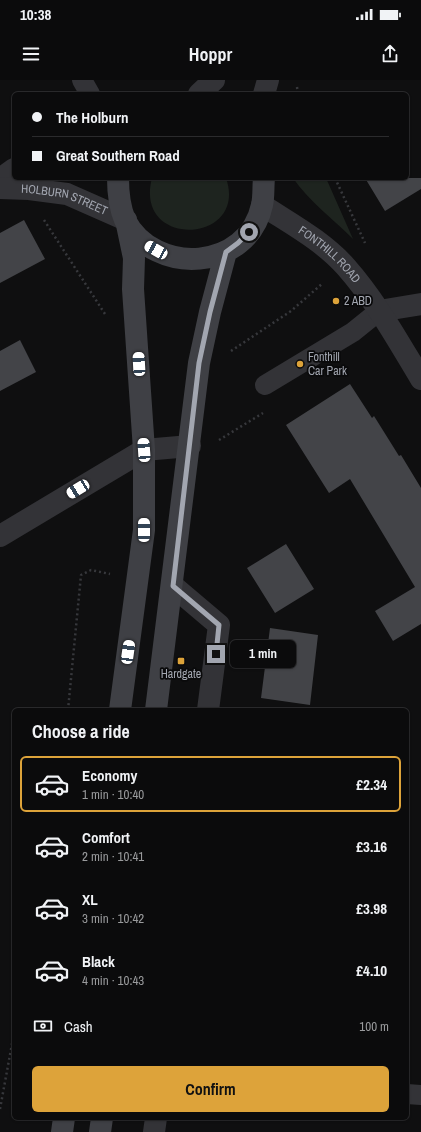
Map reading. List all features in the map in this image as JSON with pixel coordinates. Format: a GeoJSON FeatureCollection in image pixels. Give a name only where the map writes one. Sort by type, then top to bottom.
{"type":"FeatureCollection","features":[{"type":"Feature","properties":{"kind":"main road"},"geometry":{"type":"LineString","coordinates":[[118,180],[118,199],[126,220],[134,258],[133,289],[144,450],[144,530],[120,708]]}},
{"type":"Feature","properties":{"kind":"main road"},"geometry":{"type":"LineString","coordinates":[[126,220],[143,243],[169,257],[198,260],[226,252],[249,232],[257,220],[262,205],[264,180]]}},
{"type":"Feature","properties":{"kind":"main road"},"geometry":{"type":"LineString","coordinates":[[156,708],[173,586],[199,363],[210,312],[226,252]]}},
{"type":"Feature","properties":{"kind":"main road"},"geometry":{"type":"LineString","coordinates":[[62,1132],[64,1120]]}},
{"type":"Feature","properties":{"kind":"main road"},"geometry":{"type":"LineString","coordinates":[[100,1132],[102,1120]]}},
{"type":"Feature","properties":{"kind":"street"},"geometry":{"type":"LineString","coordinates":[[201,92],[214,80]]}},
{"type":"Feature","properties":{"kind":"street"},"geometry":{"type":"LineString","coordinates":[[265,92],[268,80]]}},
{"type":"Feature","properties":{"kind":"street","name":"HOLBURN STREET"},"geometry":{"type":"LineString","coordinates":[[0,179],[12,170]]}},
{"type":"Feature","properties":{"kind":"street","name":"HOLBURN STREET"},"geometry":{"type":"LineString","coordinates":[[0,188],[42,190],[67,194],[126,220]]}},
{"type":"Feature","properties":{"kind":"street","name":"FONTHILL ROAD"},"geometry":{"type":"LineString","coordinates":[[262,205],[311,236],[345,267],[379,311],[421,379]]}},
{"type":"Feature","properties":{"kind":"street"},"geometry":{"type":"LineString","coordinates":[[379,311],[421,304]]}},
{"type":"Feature","properties":{"kind":"street"},"geometry":{"type":"LineString","coordinates":[[0,536],[144,450],[190,446]]}},
{"type":"Feature","properties":{"kind":"street"},"geometry":{"type":"LineString","coordinates":[[173,586],[219,625],[208,708]]}},
{"type":"Feature","properties":{"kind":"street"},"geometry":{"type":"LineString","coordinates":[[154,1132],[156,1120]]}},
{"type":"Feature","properties":{"kind":"lane"},"geometry":{"type":"LineString","coordinates":[[265,385],[354,332],[379,311]]}},
{"type":"Feature","properties":{"kind":"lane"},"geometry":{"type":"LineString","coordinates":[[409,1094],[421,1095]]}},
{"type":"Feature","properties":{"kind":"path"},"geometry":{"type":"LineString","coordinates":[[336,180],[367,249]]}},
{"type":"Feature","properties":{"kind":"path"},"geometry":{"type":"LineString","coordinates":[[42,218],[107,318]]}},
{"type":"Feature","properties":{"kind":"path"},"geometry":{"type":"LineString","coordinates":[[230,351],[291,311],[326,282]]}},
{"type":"Feature","properties":{"kind":"path"},"geometry":{"type":"LineString","coordinates":[[218,440],[264,412],[265,385]]}},
{"type":"Feature","properties":{"kind":"path"},"geometry":{"type":"LineString","coordinates":[[68,708],[81,575],[91,570],[137,579]]}},
{"type":"Feature","properties":{"kind":"path"},"geometry":{"type":"LineString","coordinates":[[0,1110],[12,1044]]}},
{"type":"Feature","properties":{"kind":"shaded area"},"geometry":{"type":"Polygon","coordinates":[[[152,180],[226,180],[229,200],[221,216],[208,226],[190,230],[173,227],[159,218],[151,201],[152,180]]]}},
{"type":"Feature","properties":{"kind":"shaded area"},"geometry":{"type":"Polygon","coordinates":[[[294,180],[327,180],[353,239],[314,202],[294,180]]]}},
{"type":"Feature","properties":{"kind":"building"},"geometry":{"type":"Polygon","coordinates":[[[409,178],[421,178],[421,189],[385,211],[366,180],[409,180],[409,178]]]}},
{"type":"Feature","properties":{"kind":"building"},"geometry":{"type":"Polygon","coordinates":[[[24,220],[45,259],[0,283],[0,233],[24,220]]]}},
{"type":"Feature","properties":{"kind":"building"},"geometry":{"type":"Polygon","coordinates":[[[20,340],[36,372],[0,391],[0,351],[20,340]]]}},
{"type":"Feature","properties":{"kind":"building"},"geometry":{"type":"Polygon","coordinates":[[[350,384],[372,418],[374,416],[399,456],[401,455],[421,488],[421,624],[393,641],[375,611],[415,587],[350,479],[329,493],[286,425],[350,384]]]}},
{"type":"Feature","properties":{"kind":"building"},"geometry":{"type":"Polygon","coordinates":[[[286,544],[314,589],[275,613],[247,568],[286,544]]]}},
{"type":"Feature","properties":{"kind":"building"},"geometry":{"type":"Polygon","coordinates":[[[270,628],[318,635],[310,705],[261,698],[270,628]]]}},
{"type":"Feature","properties":{"kind":"place","name":"2 ABD"},"geometry":{"type":"Point","coordinates":[336,301]}},
{"type":"Feature","properties":{"kind":"place","name":"Fonthill Car Park"},"geometry":{"type":"Point","coordinates":[300,364]}},
{"type":"Feature","properties":{"kind":"place","name":"Hardgate"},"geometry":{"type":"Point","coordinates":[181,661]}},
{"type":"Feature","properties":{"kind":"route"},"geometry":{"type":"LineString","coordinates":[[216,654],[219,625],[173,586],[199,363],[210,312],[226,252],[249,232]]}}]}
